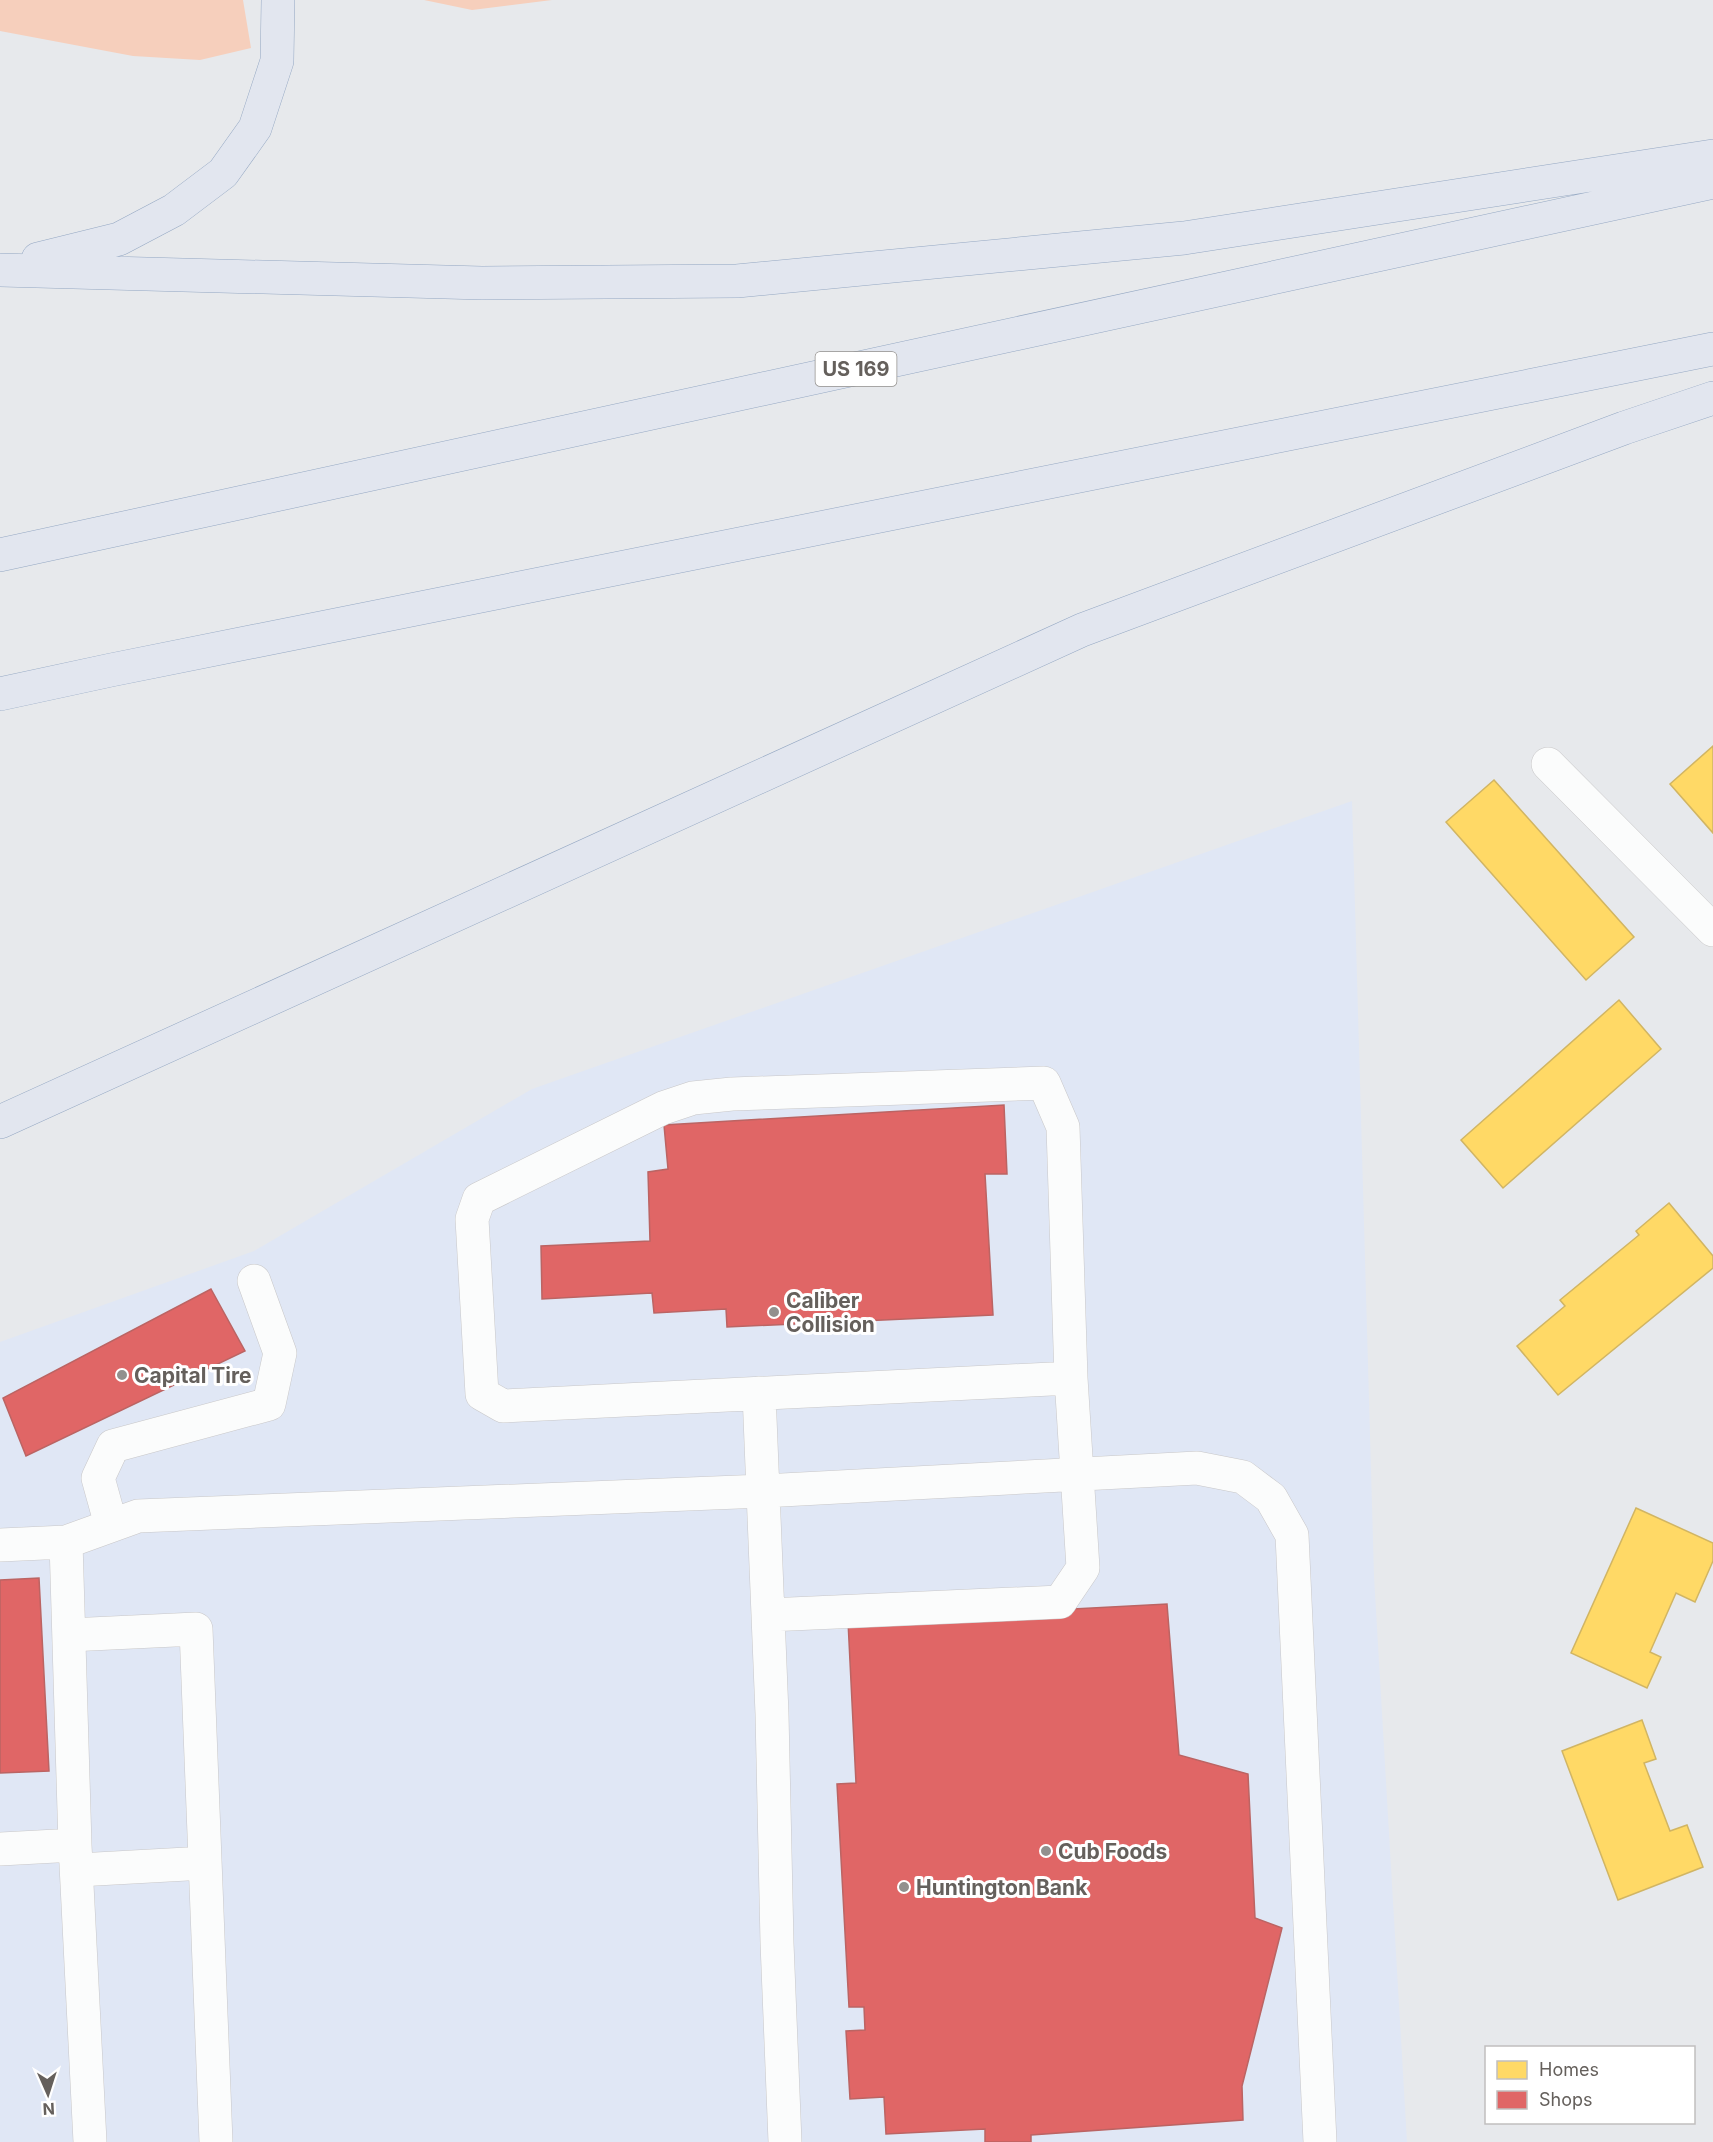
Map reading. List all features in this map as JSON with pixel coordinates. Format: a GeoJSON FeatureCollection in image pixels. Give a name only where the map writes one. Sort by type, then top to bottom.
{"type":"FeatureCollection","features":[{"type":"Feature","properties":{"kind":"highway"},"geometry":{"type":"LineString","coordinates":[[0,269],[119,239],[174,210],[222,173],[255,128],[277,61],[278,0]]}},
{"type":"Feature","properties":{"kind":"highway"},"geometry":{"type":"LineString","coordinates":[[0,269],[482,283],[736,281],[1184,238],[1713,156]]}},
{"type":"Feature","properties":{"kind":"highway","name":"US 169"},"geometry":{"type":"LineString","coordinates":[[0,555],[1713,182]]}},
{"type":"Feature","properties":{"kind":"highway"},"geometry":{"type":"LineString","coordinates":[[0,694],[111,669],[1713,349]]}},
{"type":"Feature","properties":{"kind":"highway"},"geometry":{"type":"LineString","coordinates":[[0,1122],[1082,630],[1624,428],[1713,398]]}},
{"type":"Feature","properties":{"kind":"lane"},"geometry":{"type":"LineString","coordinates":[[1548,764],[1713,930]]}},
{"type":"Feature","properties":{"kind":"lane"},"geometry":{"type":"LineString","coordinates":[[768,1616],[1060,1602],[1083,1569],[1071,1378],[1063,1127],[1044,1083],[732,1094],[693,1098],[663,1108],[479,1199],[472,1219],[482,1394],[503,1406],[1071,1378]]}},
{"type":"Feature","properties":{"kind":"lane"},"geometry":{"type":"LineString","coordinates":[[111,1525],[98,1478],[113,1446],[269,1404],[280,1353],[254,1281]]}},
{"type":"Feature","properties":{"kind":"lane"},"geometry":{"type":"LineString","coordinates":[[759,1393],[785,2142]]}},
{"type":"Feature","properties":{"kind":"lane"},"geometry":{"type":"LineString","coordinates":[[0,1545],[66,1542],[138,1516],[763,1491],[1197,1468],[1243,1477],[1271,1498],[1292,1535],[1320,2142]]}},
{"type":"Feature","properties":{"kind":"lane"},"geometry":{"type":"LineString","coordinates":[[66,1542],[90,2142]]}},
{"type":"Feature","properties":{"kind":"lane"},"geometry":{"type":"LineString","coordinates":[[69,1635],[196,1629],[216,2142]]}},
{"type":"Feature","properties":{"kind":"lane"},"geometry":{"type":"LineString","coordinates":[[0,1849],[77,1858],[205,1863]]}},
{"type":"Feature","properties":{"kind":"shaded area"},"geometry":{"type":"Polygon","coordinates":[[[0,0],[243,0],[251,48],[200,60],[133,56],[0,31],[0,0]]]}},
{"type":"Feature","properties":{"kind":"shaded area"},"geometry":{"type":"Polygon","coordinates":[[[424,0],[552,0],[472,10],[424,0]]]}},
{"type":"Feature","properties":{"kind":"shaded area"},"geometry":{"type":"Polygon","coordinates":[[[1352,801],[1374,1576],[1407,2142],[0,2142],[0,1342],[254,1251],[532,1089],[1352,801]]]}},
{"type":"Feature","properties":{"kind":"building: Homes"},"geometry":{"type":"Polygon","coordinates":[[[1713,746],[1713,833],[1670,784],[1713,746]]]}},
{"type":"Feature","properties":{"kind":"building: Homes"},"geometry":{"type":"Polygon","coordinates":[[[1494,780],[1634,937],[1586,980],[1446,822],[1494,780]]]}},
{"type":"Feature","properties":{"kind":"building: Homes"},"geometry":{"type":"Polygon","coordinates":[[[1619,1000],[1661,1049],[1503,1188],[1461,1140],[1619,1000]]]}},
{"type":"Feature","properties":{"kind":"building: Homes"},"geometry":{"type":"Polygon","coordinates":[[[1669,1203],[1713,1256],[1713,1268],[1558,1395],[1517,1346],[1565,1306],[1560,1300],[1639,1235],[1636,1231],[1669,1203]]]}},
{"type":"Feature","properties":{"kind":"building: Homes"},"geometry":{"type":"Polygon","coordinates":[[[1636,1508],[1713,1543],[1713,1561],[1695,1602],[1676,1593],[1650,1652],[1661,1657],[1647,1688],[1571,1653],[1636,1508]]]}},
{"type":"Feature","properties":{"kind":"building: Homes"},"geometry":{"type":"Polygon","coordinates":[[[1642,1720],[1656,1759],[1644,1763],[1670,1831],[1687,1825],[1703,1867],[1618,1900],[1562,1751],[1642,1720]]]}},
{"type":"Feature","properties":{"kind":"building: Shops"},"geometry":{"type":"Polygon","coordinates":[[[1004,1105],[1007,1174],[985,1174],[993,1315],[727,1327],[726,1309],[654,1313],[652,1293],[542,1299],[541,1246],[650,1241],[648,1172],[668,1169],[664,1125],[1004,1105]]]}},
{"type":"Feature","properties":{"kind":"building: Shops","name":"Capital Tire"},"geometry":{"type":"Polygon","coordinates":[[[211,1289],[245,1351],[26,1456],[3,1398],[211,1289]]]}},
{"type":"Feature","properties":{"kind":"building: Shops"},"geometry":{"type":"Polygon","coordinates":[[[39,1578],[49,1771],[0,1773],[0,1580],[39,1578]]]}},
{"type":"Feature","properties":{"kind":"building: Shops","name":"Cub Foods"},"geometry":{"type":"Polygon","coordinates":[[[1167,1604],[1179,1755],[1248,1774],[1255,1918],[1282,1928],[1242,2086],[1243,2120],[1031,2135],[1031,2142],[985,2142],[985,2129],[886,2134],[884,2097],[850,2099],[846,2031],[865,2030],[864,2007],[849,2007],[837,1784],[856,1783],[848,1621],[1167,1604]]]}},
{"type":"Feature","properties":{"kind":"place","name":"Caliber Collision"},"geometry":{"type":"Point","coordinates":[774,1312]}},
{"type":"Feature","properties":{"kind":"place","name":"Capital Tire"},"geometry":{"type":"Point","coordinates":[122,1375]}},
{"type":"Feature","properties":{"kind":"place","name":"Cub Foods"},"geometry":{"type":"Point","coordinates":[1046,1851]}},
{"type":"Feature","properties":{"kind":"place","name":"Huntington Bank"},"geometry":{"type":"Point","coordinates":[904,1887]}}]}
